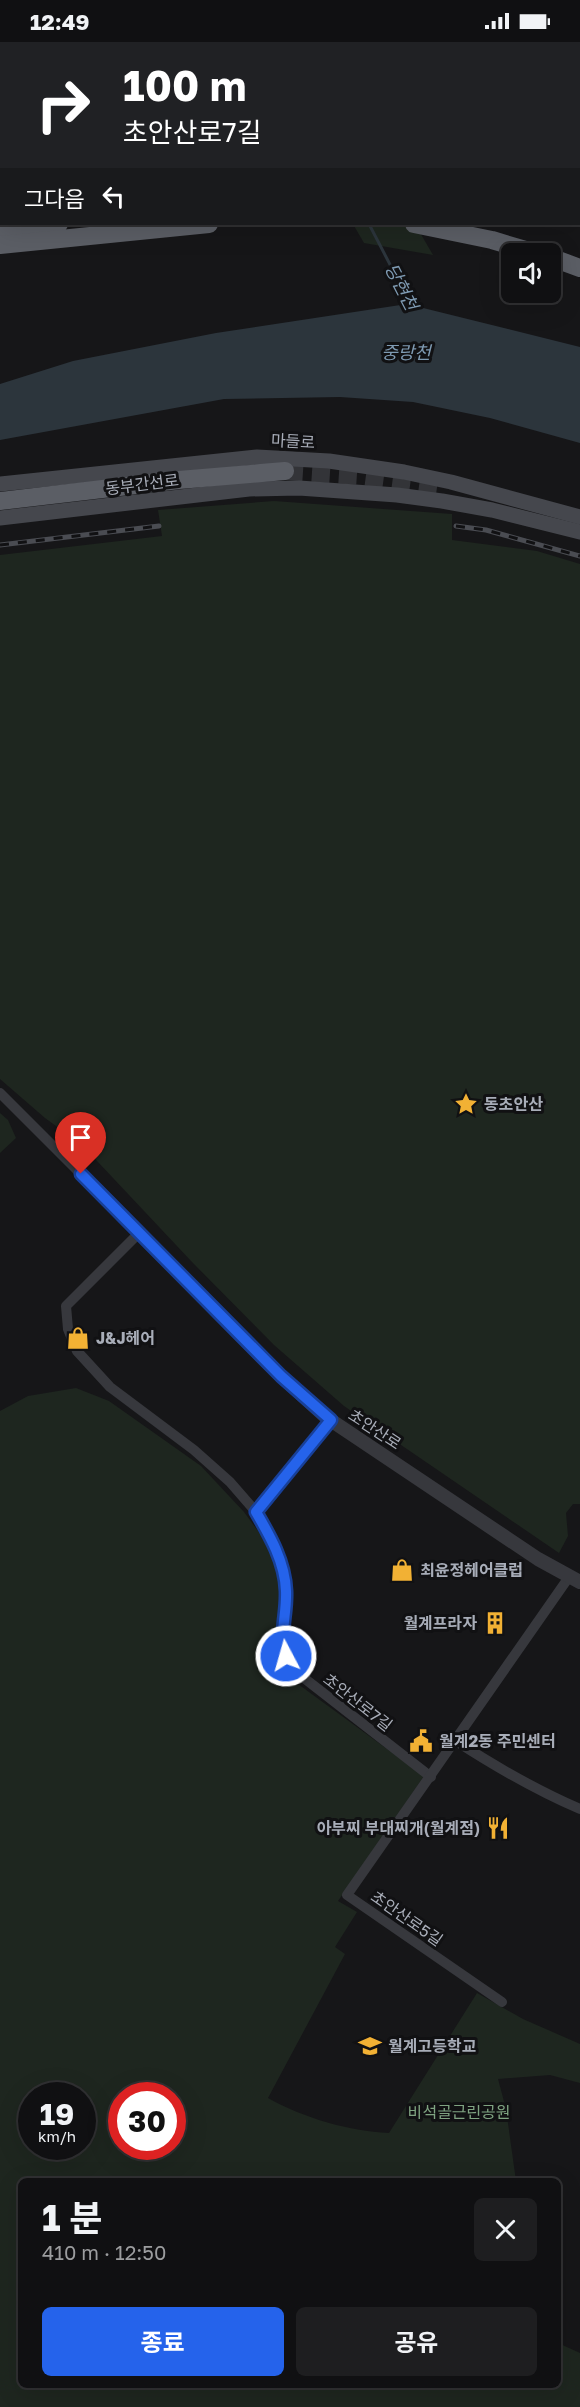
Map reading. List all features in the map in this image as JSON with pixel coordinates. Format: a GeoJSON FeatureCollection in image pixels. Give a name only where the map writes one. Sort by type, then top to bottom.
{"type":"FeatureCollection","features":[{"type":"Feature","properties":{"kind":"highway"},"geometry":{"type":"LineString","coordinates":[[0,230],[49,225]]}},
{"type":"Feature","properties":{"kind":"highway"},"geometry":{"type":"LineString","coordinates":[[0,245],[199,225]]}},
{"type":"Feature","properties":{"kind":"highway"},"geometry":{"type":"LineString","coordinates":[[423,225],[502,243]]}},
{"type":"Feature","properties":{"kind":"highway"},"geometry":{"type":"LineString","coordinates":[[561,261],[580,268]]}},
{"type":"Feature","properties":{"kind":"highway","name":"동부간선로"},"geometry":{"type":"LineString","coordinates":[[0,501],[169,481],[285,471]]}},
{"type":"Feature","properties":{"kind":"main road","name":"마들로"},"geometry":{"type":"LineString","coordinates":[[0,484],[258,457],[329,461],[404,472],[451,482],[580,517]]}},
{"type":"Feature","properties":{"kind":"main road"},"geometry":{"type":"LineString","coordinates":[[0,518],[249,489],[299,488],[397,495],[442,501],[580,532]]}},
{"type":"Feature","properties":{"kind":"street","name":"초안산로"},"geometry":{"type":"LineString","coordinates":[[0,1093],[281,1376],[331,1420],[575,1580]]}},
{"type":"Feature","properties":{"kind":"street","name":"초안산로7길"},"geometry":{"type":"LineString","coordinates":[[139,1233],[66,1306],[68,1329],[77,1351],[110,1387],[194,1450],[231,1482],[256,1512],[280,1559],[286,1591],[281,1639],[286,1656],[295,1671],[431,1777]]}},
{"type":"Feature","properties":{"kind":"street"},"geometry":{"type":"LineString","coordinates":[[256,1512],[331,1420]]}},
{"type":"Feature","properties":{"kind":"street","name":"초안산로5길"},"geometry":{"type":"LineString","coordinates":[[502,2002],[347,1895],[456,1741],[575,1580]]}},
{"type":"Feature","properties":{"kind":"street"},"geometry":{"type":"LineString","coordinates":[[456,1741],[506,1773],[545,1794],[580,1809]]}},
{"type":"Feature","properties":{"kind":"green space"},"geometry":{"type":"Polygon","coordinates":[[[354,225],[416,225],[433,255],[364,243],[354,225]]]}},
{"type":"Feature","properties":{"kind":"green space"},"geometry":{"type":"Polygon","coordinates":[[[274,501],[452,514],[452,540],[537,551],[580,564],[580,1504],[573,1504],[566,1513],[568,1536],[559,1553],[344,1406],[274,1345],[82,1145],[45,1118],[0,1079],[0,555],[162,536],[158,510],[274,501]]]}},
{"type":"Feature","properties":{"kind":"green space"},"geometry":{"type":"Polygon","coordinates":[[[0,1113],[8,1120],[16,1138],[0,1153],[0,1113]]]}},
{"type":"Feature","properties":{"kind":"green space","name":"비석골근린공원"},"geometry":{"type":"Polygon","coordinates":[[[76,1388],[109,1401],[201,1466],[244,1512],[272,1550],[280,1582],[276,1643],[287,1676],[424,1776],[338,1901],[357,1912],[335,1947],[345,1954],[268,2098],[296,2112],[327,2122],[358,2130],[389,2133],[477,1993],[523,2019],[580,2044],[580,2083],[550,2075],[498,2079],[506,2109],[516,2178],[18,2178],[18,2388],[561,2388],[561,2344],[580,2353],[580,2407],[0,2407],[0,1411],[28,1396],[76,1388]]]}},
{"type":"Feature","properties":{"kind":"water","name":"중랑천"},"geometry":{"type":"Polygon","coordinates":[[[407,304],[580,347],[580,443],[490,418],[413,402],[340,397],[224,399],[0,440],[0,384],[73,361],[216,333],[407,304]]]}},
{"type":"Feature","properties":{"kind":"waterway","name":"당현천"},"geometry":{"type":"LineString","coordinates":[[370,225],[412,307]]}},
{"type":"Feature","properties":{"kind":"tunnel"},"geometry":{"type":"LineString","coordinates":[[285,471],[362,476],[444,487]]}},
{"type":"Feature","properties":{"kind":"railway"},"geometry":{"type":"LineString","coordinates":[[0,545],[159,526]]}},
{"type":"Feature","properties":{"kind":"railway"},"geometry":{"type":"LineString","coordinates":[[456,526],[486,530],[580,556]]}},
{"type":"Feature","properties":{"kind":"place","name":"동초안산"},"geometry":{"type":"Point","coordinates":[466,1104]}},
{"type":"Feature","properties":{"kind":"place","name":"J&J헤어"},"geometry":{"type":"Point","coordinates":[78,1338]}},
{"type":"Feature","properties":{"kind":"place","name":"최윤정헤어클럽"},"geometry":{"type":"Point","coordinates":[402,1570]}},
{"type":"Feature","properties":{"kind":"place","name":"월계프라자"},"geometry":{"type":"Point","coordinates":[495,1623]}},
{"type":"Feature","properties":{"kind":"place","name":"월계2동 주민센터"},"geometry":{"type":"Point","coordinates":[421,1741]}},
{"type":"Feature","properties":{"kind":"place","name":"아부찌 부대찌개(월계점)"},"geometry":{"type":"Point","coordinates":[498,1828]}},
{"type":"Feature","properties":{"kind":"place","name":"월계고등학교"},"geometry":{"type":"Point","coordinates":[370,2046]}},
{"type":"Feature","properties":{"kind":"route"},"geometry":{"type":"LineString","coordinates":[[81,1174],[281,1376],[331,1420],[256,1512],[280,1559],[286,1591],[281,1639],[286,1656]]}}]}
